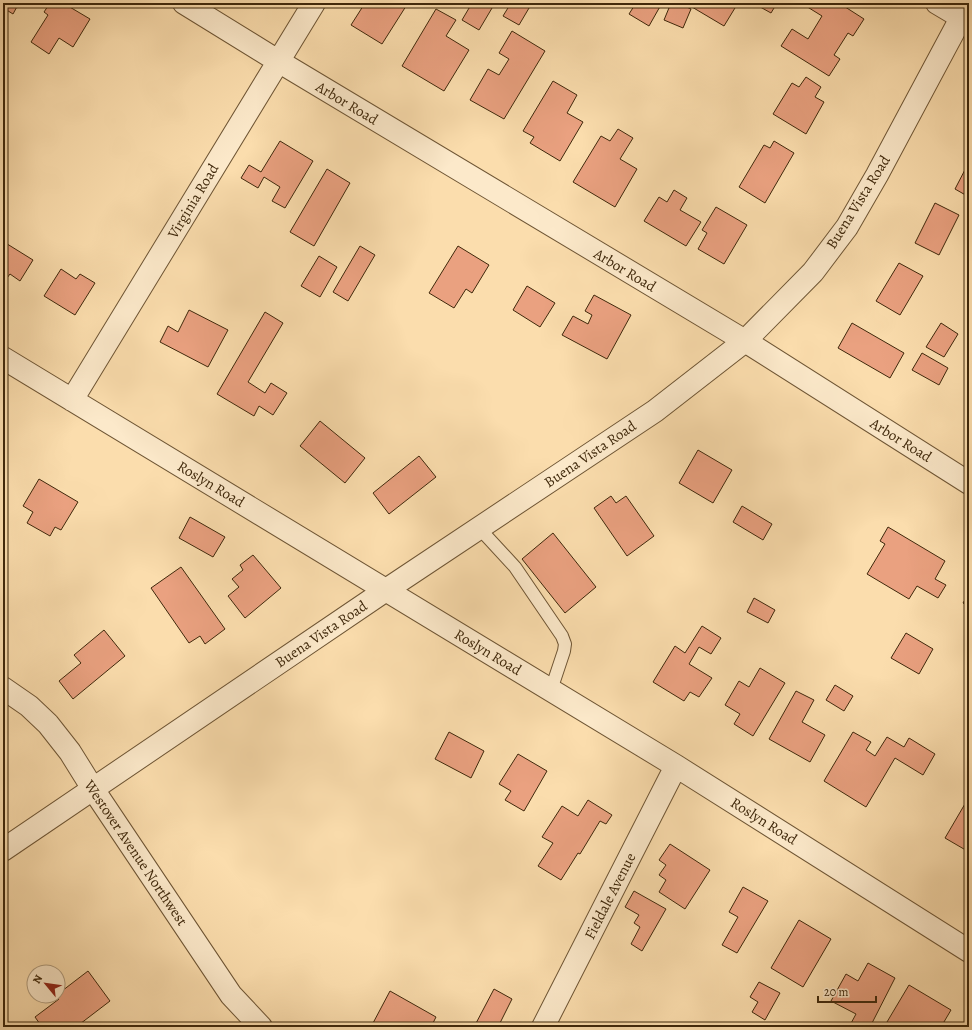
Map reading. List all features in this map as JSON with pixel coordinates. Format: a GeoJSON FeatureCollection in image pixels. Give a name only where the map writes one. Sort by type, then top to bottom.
{"type":"FeatureCollection","features":[{"type":"Feature","properties":{"kind":"street","name":"Arbor Road"},"geometry":{"type":"LineString","coordinates":[[184,3],[278,62],[745,341],[969,483]]}},
{"type":"Feature","properties":{"kind":"street","name":"Virginia Road"},"geometry":{"type":"LineString","coordinates":[[72,400],[314,3]]}},
{"type":"Feature","properties":{"kind":"street"},"geometry":{"type":"LineString","coordinates":[[937,3],[966,14]]}},
{"type":"Feature","properties":{"kind":"street","name":"Buena Vista Road"},"geometry":{"type":"LineString","coordinates":[[3,850],[386,590],[654,411],[745,341],[813,272],[847,227],[966,14]]}},
{"type":"Feature","properties":{"kind":"street","name":"Roslyn Road"},"geometry":{"type":"LineString","coordinates":[[3,358],[676,766],[969,951]]}},
{"type":"Feature","properties":{"kind":"street","name":"Westover Avenue Northwest"},"geometry":{"type":"LineString","coordinates":[[3,688],[29,706],[48,724],[70,752],[93,789],[231,995],[261,1027]]}},
{"type":"Feature","properties":{"kind":"street","name":"Fieldale Avenue"},"geometry":{"type":"LineString","coordinates":[[543,1027],[676,766]]}},
{"type":"Feature","properties":{"kind":"lane"},"geometry":{"type":"LineString","coordinates":[[479,528],[514,567],[562,636],[565,644],[564,651],[551,690]]}},
{"type":"Feature","properties":{"kind":"building"},"geometry":{"type":"Polygon","coordinates":[[[3,3],[19,3],[13,14],[5,9],[3,12],[3,3]]]}},
{"type":"Feature","properties":{"kind":"building"},"geometry":{"type":"Polygon","coordinates":[[[19,3],[29,3],[27,7],[19,3]]]}},
{"type":"Feature","properties":{"kind":"building"},"geometry":{"type":"Polygon","coordinates":[[[50,3],[63,3],[90,19],[73,47],[59,38],[49,54],[31,42],[48,15],[44,12],[50,3]]]}},
{"type":"Feature","properties":{"kind":"building"},"geometry":{"type":"Polygon","coordinates":[[[365,3],[408,3],[382,44],[351,25],[365,3]]]}},
{"type":"Feature","properties":{"kind":"building"},"geometry":{"type":"Polygon","coordinates":[[[472,3],[495,3],[479,30],[462,20],[472,3]]]}},
{"type":"Feature","properties":{"kind":"building"},"geometry":{"type":"Polygon","coordinates":[[[511,3],[532,3],[519,25],[503,16],[511,3]]]}},
{"type":"Feature","properties":{"kind":"building"},"geometry":{"type":"Polygon","coordinates":[[[636,3],[662,3],[649,26],[629,14],[636,3]]]}},
{"type":"Feature","properties":{"kind":"building"},"geometry":{"type":"Polygon","coordinates":[[[671,3],[678,3],[691,9],[683,28],[664,20],[671,3]]]}},
{"type":"Feature","properties":{"kind":"building"},"geometry":{"type":"Polygon","coordinates":[[[694,3],[738,3],[724,26],[692,7],[694,3]]]}},
{"type":"Feature","properties":{"kind":"building"},"geometry":{"type":"Polygon","coordinates":[[[753,3],[777,3],[771,13],[753,3]]]}},
{"type":"Feature","properties":{"kind":"building"},"geometry":{"type":"Polygon","coordinates":[[[801,3],[839,3],[864,19],[853,36],[848,33],[834,55],[840,59],[829,76],[781,46],[792,29],[808,39],[822,16],[801,3]]]}},
{"type":"Feature","properties":{"kind":"building"},"geometry":{"type":"Polygon","coordinates":[[[436,9],[456,20],[446,36],[469,50],[444,91],[402,66],[436,9]]]}},
{"type":"Feature","properties":{"kind":"building"},"geometry":{"type":"Polygon","coordinates":[[[512,31],[545,51],[504,119],[470,100],[488,69],[499,75],[509,59],[499,53],[512,31]]]}},
{"type":"Feature","properties":{"kind":"building"},"geometry":{"type":"Polygon","coordinates":[[[806,77],[821,87],[815,97],[824,102],[806,134],[773,114],[792,83],[799,87],[806,77]]]}},
{"type":"Feature","properties":{"kind":"building"},"geometry":{"type":"Polygon","coordinates":[[[553,81],[577,95],[567,113],[583,122],[560,161],[530,143],[534,137],[523,131],[553,81]]]}},
{"type":"Feature","properties":{"kind":"building"},"geometry":{"type":"Polygon","coordinates":[[[618,129],[633,138],[620,159],[637,169],[615,207],[573,182],[601,136],[610,141],[618,129]]]}},
{"type":"Feature","properties":{"kind":"building"},"geometry":{"type":"Polygon","coordinates":[[[280,141],[313,161],[285,208],[272,201],[280,187],[264,177],[258,188],[241,178],[249,165],[261,172],[280,141]]]}},
{"type":"Feature","properties":{"kind":"building"},"geometry":{"type":"Polygon","coordinates":[[[774,141],[794,153],[765,203],[739,187],[764,145],[770,148],[774,141]]]}},
{"type":"Feature","properties":{"kind":"building"},"geometry":{"type":"Polygon","coordinates":[[[969,162],[969,197],[955,189],[969,162]]]}},
{"type":"Feature","properties":{"kind":"building"},"geometry":{"type":"Polygon","coordinates":[[[327,169],[350,183],[314,246],[290,232],[327,169]]]}},
{"type":"Feature","properties":{"kind":"building"},"geometry":{"type":"Polygon","coordinates":[[[674,190],[687,198],[680,210],[701,222],[686,246],[644,221],[659,197],[667,202],[674,190]]]}},
{"type":"Feature","properties":{"kind":"building"},"geometry":{"type":"Polygon","coordinates":[[[935,203],[959,215],[939,255],[915,243],[935,203]]]}},
{"type":"Feature","properties":{"kind":"building"},"geometry":{"type":"Polygon","coordinates":[[[716,207],[747,225],[724,264],[698,249],[707,233],[702,230],[716,207]]]}},
{"type":"Feature","properties":{"kind":"building"},"geometry":{"type":"Polygon","coordinates":[[[4,242],[33,260],[20,281],[10,274],[7,278],[3,276],[4,242]]]}},
{"type":"Feature","properties":{"kind":"building"},"geometry":{"type":"Polygon","coordinates":[[[360,246],[375,255],[348,301],[333,292],[360,246]]]}},
{"type":"Feature","properties":{"kind":"building"},"geometry":{"type":"Polygon","coordinates":[[[458,246],[489,265],[472,293],[466,289],[454,308],[429,293],[458,246]]]}},
{"type":"Feature","properties":{"kind":"building"},"geometry":{"type":"Polygon","coordinates":[[[319,256],[337,267],[320,297],[301,286],[319,256]]]}},
{"type":"Feature","properties":{"kind":"building"},"geometry":{"type":"Polygon","coordinates":[[[899,263],[923,276],[900,315],[876,301],[899,263]]]}},
{"type":"Feature","properties":{"kind":"building"},"geometry":{"type":"Polygon","coordinates":[[[61,269],[76,279],[80,274],[95,283],[75,315],[44,296],[61,269]]]}},
{"type":"Feature","properties":{"kind":"building"},"geometry":{"type":"Polygon","coordinates":[[[527,286],[555,303],[540,327],[513,310],[527,286]]]}},
{"type":"Feature","properties":{"kind":"building"},"geometry":{"type":"Polygon","coordinates":[[[594,295],[631,315],[607,359],[562,335],[573,316],[588,324],[592,315],[585,311],[594,295]]]}},
{"type":"Feature","properties":{"kind":"building"},"geometry":{"type":"Polygon","coordinates":[[[189,310],[228,330],[208,367],[160,342],[168,326],[178,332],[189,310]]]}},
{"type":"Feature","properties":{"kind":"building"},"geometry":{"type":"Polygon","coordinates":[[[265,312],[283,323],[248,382],[265,393],[271,383],[287,393],[273,415],[259,406],[254,416],[217,394],[265,312]]]}},
{"type":"Feature","properties":{"kind":"building"},"geometry":{"type":"Polygon","coordinates":[[[852,323],[904,353],[890,378],[838,348],[852,323]]]}},
{"type":"Feature","properties":{"kind":"building"},"geometry":{"type":"Polygon","coordinates":[[[941,323],[958,334],[944,357],[926,347],[941,323]]]}},
{"type":"Feature","properties":{"kind":"building"},"geometry":{"type":"Polygon","coordinates":[[[922,353],[948,368],[939,385],[912,370],[922,353]]]}},
{"type":"Feature","properties":{"kind":"building"},"geometry":{"type":"Polygon","coordinates":[[[320,421],[365,458],[345,483],[300,446],[320,421]]]}},
{"type":"Feature","properties":{"kind":"building"},"geometry":{"type":"Polygon","coordinates":[[[698,450],[732,470],[713,503],[679,483],[698,450]]]}},
{"type":"Feature","properties":{"kind":"building"},"geometry":{"type":"Polygon","coordinates":[[[419,456],[436,477],[389,514],[373,493],[419,456]]]}},
{"type":"Feature","properties":{"kind":"building"},"geometry":{"type":"Polygon","coordinates":[[[39,479],[78,502],[61,530],[55,527],[50,536],[27,523],[33,512],[23,506],[39,479]]]}},
{"type":"Feature","properties":{"kind":"building"},"geometry":{"type":"Polygon","coordinates":[[[611,496],[616,503],[626,496],[654,536],[627,556],[594,508],[611,496]]]}},
{"type":"Feature","properties":{"kind":"building"},"geometry":{"type":"Polygon","coordinates":[[[742,506],[772,524],[763,540],[733,522],[742,506]]]}},
{"type":"Feature","properties":{"kind":"building"},"geometry":{"type":"Polygon","coordinates":[[[190,517],[225,537],[213,557],[179,538],[190,517]]]}},
{"type":"Feature","properties":{"kind":"building"},"geometry":{"type":"Polygon","coordinates":[[[888,527],[945,561],[935,579],[946,585],[938,598],[917,586],[909,599],[867,574],[885,544],[880,541],[888,527]]]}},
{"type":"Feature","properties":{"kind":"building"},"geometry":{"type":"Polygon","coordinates":[[[553,533],[596,587],[565,613],[522,559],[553,533]]]}},
{"type":"Feature","properties":{"kind":"building"},"geometry":{"type":"Polygon","coordinates":[[[253,555],[281,588],[245,618],[228,596],[239,587],[232,579],[243,570],[240,565],[253,555]]]}},
{"type":"Feature","properties":{"kind":"building"},"geometry":{"type":"Polygon","coordinates":[[[181,567],[225,629],[205,644],[200,636],[189,643],[151,588],[181,567]]]}},
{"type":"Feature","properties":{"kind":"building"},"geometry":{"type":"Polygon","coordinates":[[[969,593],[969,607],[963,603],[969,593]]]}},
{"type":"Feature","properties":{"kind":"building"},"geometry":{"type":"Polygon","coordinates":[[[754,598],[775,610],[768,623],[747,612],[754,598]]]}},
{"type":"Feature","properties":{"kind":"building"},"geometry":{"type":"Polygon","coordinates":[[[702,626],[721,638],[711,654],[699,647],[689,664],[712,678],[699,697],[690,692],[684,701],[653,682],[675,646],[685,653],[702,626]]]}},
{"type":"Feature","properties":{"kind":"building"},"geometry":{"type":"Polygon","coordinates":[[[104,630],[125,656],[73,699],[59,681],[81,663],[74,655],[104,630]]]}},
{"type":"Feature","properties":{"kind":"building"},"geometry":{"type":"Polygon","coordinates":[[[906,633],[933,649],[919,674],[891,658],[906,633]]]}},
{"type":"Feature","properties":{"kind":"building"},"geometry":{"type":"Polygon","coordinates":[[[760,668],[785,683],[753,736],[734,724],[740,714],[725,705],[739,681],[749,687],[760,668]]]}},
{"type":"Feature","properties":{"kind":"building"},"geometry":{"type":"Polygon","coordinates":[[[835,685],[853,696],[844,711],[826,700],[835,685]]]}},
{"type":"Feature","properties":{"kind":"building"},"geometry":{"type":"Polygon","coordinates":[[[796,691],[814,700],[802,722],[825,735],[810,762],[769,739],[796,691]]]}},
{"type":"Feature","properties":{"kind":"building"},"geometry":{"type":"Polygon","coordinates":[[[449,732],[484,751],[471,778],[435,759],[449,732]]]}},
{"type":"Feature","properties":{"kind":"building"},"geometry":{"type":"Polygon","coordinates":[[[853,732],[871,742],[866,750],[875,756],[887,737],[904,747],[909,738],[935,754],[923,775],[895,758],[866,807],[824,781],[853,732]]]}},
{"type":"Feature","properties":{"kind":"building"},"geometry":{"type":"Polygon","coordinates":[[[518,754],[547,771],[524,811],[505,800],[511,791],[499,784],[518,754]]]}},
{"type":"Feature","properties":{"kind":"building"},"geometry":{"type":"Polygon","coordinates":[[[969,797],[969,852],[945,838],[969,797]]]}},
{"type":"Feature","properties":{"kind":"building"},"geometry":{"type":"Polygon","coordinates":[[[588,800],[612,815],[606,824],[600,821],[580,854],[578,853],[561,880],[538,866],[553,843],[542,837],[562,806],[578,816],[588,800]]]}},
{"type":"Feature","properties":{"kind":"building"},"geometry":{"type":"Polygon","coordinates":[[[670,844],[710,870],[685,909],[659,892],[666,880],[659,875],[666,865],[659,860],[670,844]]]}},
{"type":"Feature","properties":{"kind":"building"},"geometry":{"type":"Polygon","coordinates":[[[743,887],[768,901],[737,953],[722,945],[738,917],[729,912],[743,887]]]}},
{"type":"Feature","properties":{"kind":"building"},"geometry":{"type":"Polygon","coordinates":[[[634,891],[666,909],[642,951],[631,944],[640,927],[634,923],[639,915],[625,907],[634,891]]]}},
{"type":"Feature","properties":{"kind":"building"},"geometry":{"type":"Polygon","coordinates":[[[799,920],[831,939],[803,987],[771,968],[799,920]]]}},
{"type":"Feature","properties":{"kind":"building"},"geometry":{"type":"Polygon","coordinates":[[[868,963],[895,978],[870,1027],[849,1027],[856,1014],[831,1001],[846,974],[858,981],[868,963]]]}},
{"type":"Feature","properties":{"kind":"building"},"geometry":{"type":"Polygon","coordinates":[[[88,971],[110,1001],[76,1027],[42,1027],[35,1017],[52,1004],[66,1004],[66,988],[88,971]]]}},
{"type":"Feature","properties":{"kind":"building"},"geometry":{"type":"Polygon","coordinates":[[[759,982],[780,993],[765,1020],[752,1012],[758,1002],[750,997],[759,982]]]}},
{"type":"Feature","properties":{"kind":"building"},"geometry":{"type":"Polygon","coordinates":[[[909,985],[951,1010],[941,1027],[884,1027],[909,985]]]}},
{"type":"Feature","properties":{"kind":"building"},"geometry":{"type":"Polygon","coordinates":[[[494,989],[512,999],[498,1027],[474,1027],[494,989]]]}},
{"type":"Feature","properties":{"kind":"building"},"geometry":{"type":"Polygon","coordinates":[[[390,991],[436,1017],[431,1027],[377,1027],[372,1025],[390,991]]]}}]}
